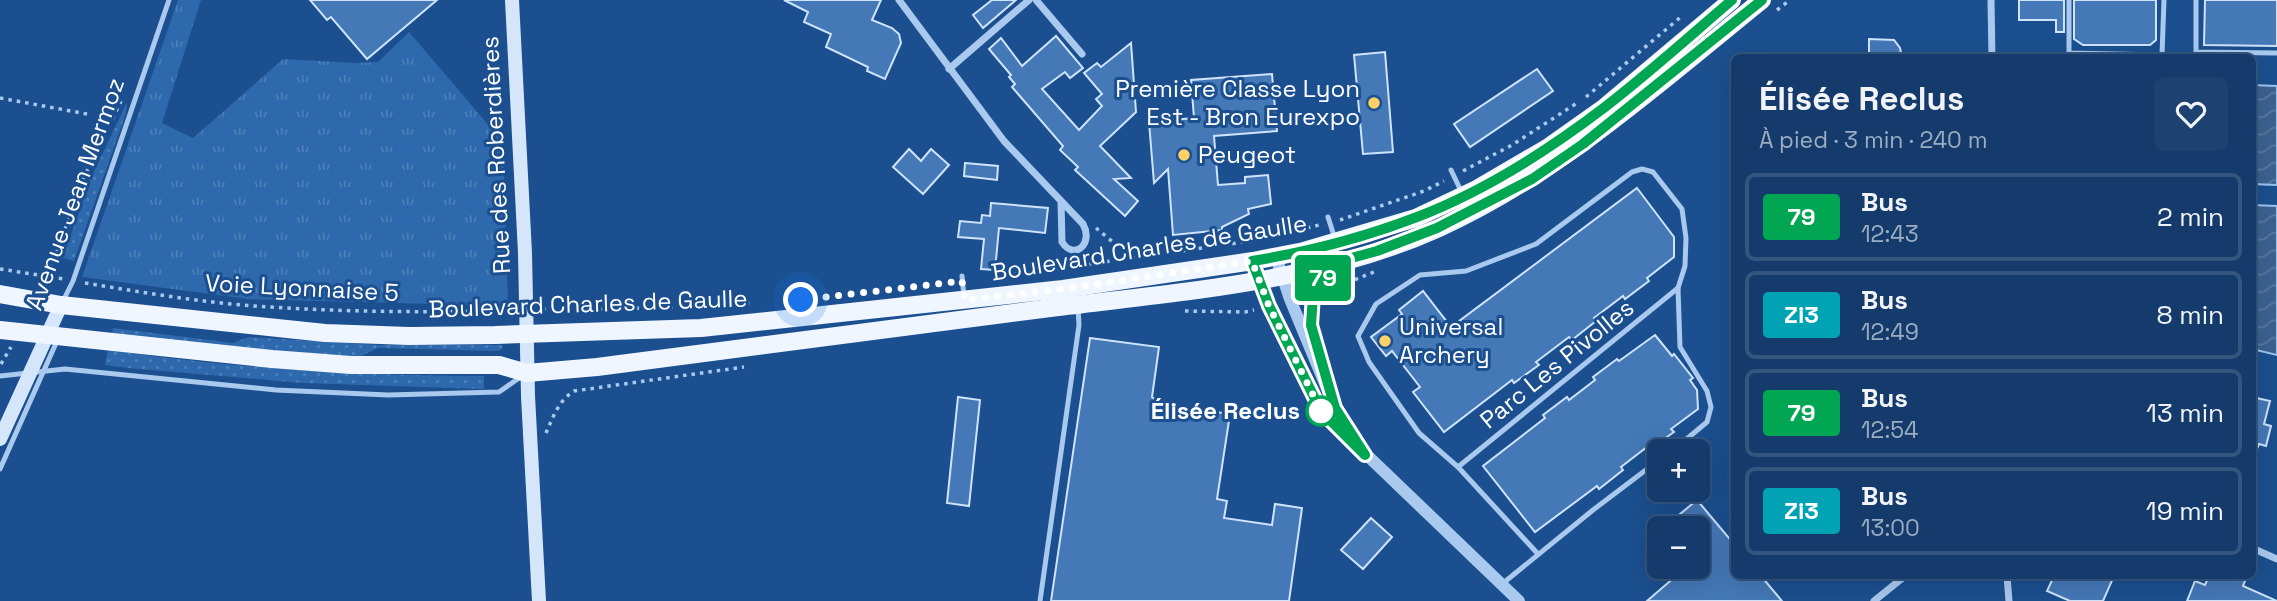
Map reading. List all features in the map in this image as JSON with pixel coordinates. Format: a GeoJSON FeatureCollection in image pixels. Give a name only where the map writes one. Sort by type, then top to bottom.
{"type":"FeatureCollection","features":[{"type":"Feature","properties":{"kind":"main road","name":"Rue des Roberdières"},"geometry":{"type":"LineString","coordinates":[[512,0],[525,253],[525,333],[540,601]]}},
{"type":"Feature","properties":{"kind":"main road","name":"Boulevard Charles de Gaulle"},"geometry":{"type":"LineString","coordinates":[[0,294],[61,305],[325,333],[410,337],[701,328],[1063,289],[1276,257],[1336,243],[1416,218],[1463,196],[1547,148],[1605,107],[1732,0]]}},
{"type":"Feature","properties":{"kind":"main road","name":"Boulevard Charles de Gaulle"},"geometry":{"type":"LineString","coordinates":[[527,373],[597,367],[1259,282],[1377,251],[1437,228],[1532,179],[1583,144],[1762,0]]}},
{"type":"Feature","properties":{"kind":"main road","name":"Avenue Jean Mermoz"},"geometry":{"type":"LineString","coordinates":[[0,439],[52,336],[61,305]]}},
{"type":"Feature","properties":{"kind":"main road"},"geometry":{"type":"LineString","coordinates":[[0,330],[272,359],[351,365],[499,365],[527,373]]}},
{"type":"Feature","properties":{"kind":"street"},"geometry":{"type":"LineString","coordinates":[[899,0],[1004,141],[1083,224],[1088,237],[1080,248],[1072,250],[1066,247],[1061,235],[1061,202]]}},
{"type":"Feature","properties":{"kind":"street"},"geometry":{"type":"LineString","coordinates":[[949,69],[1029,0]]}},
{"type":"Feature","properties":{"kind":"street"},"geometry":{"type":"LineString","coordinates":[[1036,0],[1082,54]]}},
{"type":"Feature","properties":{"kind":"street"},"geometry":{"type":"LineString","coordinates":[[1991,0],[1992,54]]}},
{"type":"Feature","properties":{"kind":"street"},"geometry":{"type":"LineString","coordinates":[[1276,257],[1335,408],[1365,455]]}},
{"type":"Feature","properties":{"kind":"street"},"geometry":{"type":"LineString","coordinates":[[1252,261],[1259,282],[1321,411],[1519,601]]}},
{"type":"Feature","properties":{"kind":"street"},"geometry":{"type":"LineString","coordinates":[[1335,408],[1311,325],[1311,308],[1313,295],[1337,262]]}},
{"type":"Feature","properties":{"kind":"street"},"geometry":{"type":"LineString","coordinates":[[2256,550],[2277,559]]}},
{"type":"Feature","properties":{"kind":"street"},"geometry":{"type":"LineString","coordinates":[[1874,601],[1901,579]]}},
{"type":"Feature","properties":{"kind":"street"},"geometry":{"type":"LineString","coordinates":[[2007,579],[2009,601]]}},
{"type":"Feature","properties":{"kind":"lane","name":"Avenue Jean Mermoz"},"geometry":{"type":"LineString","coordinates":[[61,305],[73,281],[169,0]]}},
{"type":"Feature","properties":{"kind":"lane"},"geometry":{"type":"LineString","coordinates":[[2069,0],[2069,53],[2116,54]]}},
{"type":"Feature","properties":{"kind":"lane"},"geometry":{"type":"LineString","coordinates":[[2162,54],[2164,0]]}},
{"type":"Feature","properties":{"kind":"lane"},"geometry":{"type":"LineString","coordinates":[[2196,0],[2196,52],[2277,53]]}},
{"type":"Feature","properties":{"kind":"lane"},"geometry":{"type":"LineString","coordinates":[[1538,554],[1458,467],[1419,433],[1363,352],[1358,336],[1376,304],[1419,275],[1466,271],[1536,244],[1632,173],[1643,169],[1653,173],[1682,209],[1686,238],[1678,288],[1680,347],[1707,391],[1711,407],[1707,422],[1687,439]]}},
{"type":"Feature","properties":{"kind":"lane"},"geometry":{"type":"LineString","coordinates":[[1452,173],[1463,196]]}},
{"type":"Feature","properties":{"kind":"lane"},"geometry":{"type":"LineString","coordinates":[[1329,220],[1336,243]]}},
{"type":"Feature","properties":{"kind":"lane"},"geometry":{"type":"LineString","coordinates":[[961,276],[965,300]]}},
{"type":"Feature","properties":{"kind":"lane","name":"Parc Les Pivolles"},"geometry":{"type":"LineString","coordinates":[[1458,467],[1678,288]]}},
{"type":"Feature","properties":{"kind":"lane"},"geometry":{"type":"LineString","coordinates":[[1041,601],[1079,326],[1077,305]]}},
{"type":"Feature","properties":{"kind":"lane"},"geometry":{"type":"LineString","coordinates":[[0,376],[65,369],[276,390],[388,395],[499,392],[527,373]]}},
{"type":"Feature","properties":{"kind":"lane","name":"Avenue Jean Mermoz"},"geometry":{"type":"LineString","coordinates":[[0,469],[35,372]]}},
{"type":"Feature","properties":{"kind":"lane"},"geometry":{"type":"LineString","coordinates":[[1502,584],[1647,469]]}},
{"type":"Feature","properties":{"kind":"path"},"geometry":{"type":"LineString","coordinates":[[1002,276],[1259,240],[1424,191],[1452,173],[1512,145],[1584,98],[1691,9]]}},
{"type":"Feature","properties":{"kind":"path"},"geometry":{"type":"LineString","coordinates":[[0,98],[87,114]]}},
{"type":"Feature","properties":{"kind":"path"},"geometry":{"type":"LineString","coordinates":[[48,277],[83,179],[123,98]]}},
{"type":"Feature","properties":{"kind":"path"},"geometry":{"type":"LineString","coordinates":[[1083,224],[1100,230],[1132,258]]}},
{"type":"Feature","properties":{"kind":"path","name":"Voie Lyonnaise 5"},"geometry":{"type":"LineString","coordinates":[[0,269],[173,297],[253,306],[338,310],[616,309],[755,303]]}},
{"type":"Feature","properties":{"kind":"green space"},"geometry":{"type":"Polygon","coordinates":[[[178,0],[201,0],[162,123],[193,138],[283,59],[378,62],[409,32],[503,142],[508,306],[248,299],[82,277],[178,0]]]}},
{"type":"Feature","properties":{"kind":"green space"},"geometry":{"type":"Polygon","coordinates":[[[127,102],[126,113],[74,261],[63,258],[90,180],[127,102]]]}},
{"type":"Feature","properties":{"kind":"green space"},"geometry":{"type":"Polygon","coordinates":[[[113,328],[233,343],[248,337],[380,345],[503,347],[494,351],[378,348],[359,357],[249,349],[112,334],[113,328]]]}},
{"type":"Feature","properties":{"kind":"green space"},"geometry":{"type":"Polygon","coordinates":[[[108,350],[296,370],[484,376],[484,389],[302,383],[128,368],[105,365],[108,350]]]}},
{"type":"Feature","properties":{"kind":"water"},"geometry":{"type":"Polygon","coordinates":[[[2256,85],[2277,86],[2277,185],[2256,184],[2256,85]]]}},
{"type":"Feature","properties":{"kind":"water"},"geometry":{"type":"Polygon","coordinates":[[[2256,205],[2277,206],[2277,355],[2256,350],[2256,205]]]}},
{"type":"Feature","properties":{"kind":"building"},"geometry":{"type":"Polygon","coordinates":[[[310,0],[437,0],[367,59],[331,17],[327,20],[310,0]]]}},
{"type":"Feature","properties":{"kind":"building"},"geometry":{"type":"Polygon","coordinates":[[[784,0],[881,0],[872,20],[892,28],[899,34],[901,43],[885,79],[867,71],[868,67],[826,47],[831,34],[804,22],[808,12],[784,0]]]}},
{"type":"Feature","properties":{"kind":"building"},"geometry":{"type":"Polygon","coordinates":[[[992,0],[1016,0],[983,28],[973,15],[992,0]]]}},
{"type":"Feature","properties":{"kind":"building"},"geometry":{"type":"Polygon","coordinates":[[[2019,0],[2064,0],[2064,32],[2056,32],[2056,20],[2019,20],[2019,0]]]}},
{"type":"Feature","properties":{"kind":"building"},"geometry":{"type":"Polygon","coordinates":[[[2074,0],[2156,0],[2156,40],[2150,45],[2083,45],[2074,39],[2074,0]]]}},
{"type":"Feature","properties":{"kind":"building"},"geometry":{"type":"Polygon","coordinates":[[[2205,0],[2277,0],[2277,46],[2204,45],[2205,0]]]}},
{"type":"Feature","properties":{"kind":"building"},"geometry":{"type":"Polygon","coordinates":[[[1056,36],[1083,68],[1070,78],[1065,72],[1042,89],[1079,130],[1102,106],[1096,99],[1102,94],[1084,73],[1097,63],[1101,67],[1131,43],[1136,112],[1100,146],[1131,178],[1114,179],[1138,201],[1125,216],[1075,170],[1078,167],[1060,150],[1063,146],[1012,87],[1015,84],[1009,77],[1011,75],[989,49],[1001,38],[1022,66],[1056,36]]]}},
{"type":"Feature","properties":{"kind":"building"},"geometry":{"type":"Polygon","coordinates":[[[1869,39],[1894,40],[1901,54],[1869,54],[1869,39]]]}},
{"type":"Feature","properties":{"kind":"building","name":"Première Classe Lyon Est - Bron Eurexpo"},"geometry":{"type":"Polygon","coordinates":[[[1385,52],[1393,152],[1363,154],[1354,55],[1385,52]]]}},
{"type":"Feature","properties":{"kind":"building"},"geometry":{"type":"Polygon","coordinates":[[[1537,69],[1553,91],[1470,147],[1454,124],[1537,69]]]}},
{"type":"Feature","properties":{"kind":"building","name":"Peugeot"},"geometry":{"type":"Polygon","coordinates":[[[1272,74],[1277,131],[1214,136],[1218,185],[1245,183],[1245,177],[1268,175],[1271,204],[1248,209],[1249,214],[1222,227],[1222,230],[1173,235],[1168,169],[1154,183],[1149,122],[1194,118],[1191,80],[1272,74]]]}},
{"type":"Feature","properties":{"kind":"building"},"geometry":{"type":"Polygon","coordinates":[[[909,149],[921,161],[931,149],[949,165],[923,194],[893,167],[909,149]]]}},
{"type":"Feature","properties":{"kind":"building"},"geometry":{"type":"Polygon","coordinates":[[[965,163],[998,166],[997,180],[964,176],[965,163]]]}},
{"type":"Feature","properties":{"kind":"building"},"geometry":{"type":"Polygon","coordinates":[[[1637,188],[1674,237],[1674,257],[1647,278],[1649,281],[1594,318],[1596,321],[1572,340],[1569,337],[1536,362],[1539,365],[1514,383],[1512,380],[1444,432],[1413,392],[1420,387],[1392,351],[1386,356],[1371,337],[1402,314],[1399,310],[1423,291],[1451,327],[1637,188]]]}},
{"type":"Feature","properties":{"kind":"building"},"geometry":{"type":"Polygon","coordinates":[[[991,203],[1048,208],[1045,233],[999,228],[995,270],[981,269],[984,239],[958,237],[960,221],[981,223],[982,215],[990,216],[991,203]]]}},
{"type":"Feature","properties":{"kind":"building"},"geometry":{"type":"Polygon","coordinates":[[[1655,335],[1693,378],[1690,380],[1697,390],[1698,409],[1671,429],[1674,432],[1664,439],[1647,439],[1647,447],[1621,467],[1623,470],[1535,532],[1483,466],[1545,418],[1543,415],[1567,397],[1569,400],[1595,380],[1593,377],[1617,359],[1619,361],[1655,335]]]}},
{"type":"Feature","properties":{"kind":"building"},"geometry":{"type":"Polygon","coordinates":[[[1090,338],[1159,347],[1152,397],[1162,404],[1230,414],[1217,499],[1227,501],[1224,518],[1272,525],[1275,504],[1302,508],[1289,601],[1051,601],[1090,338]]]}},
{"type":"Feature","properties":{"kind":"building"},"geometry":{"type":"Polygon","coordinates":[[[958,397],[980,400],[969,506],[947,503],[958,397]]]}},
{"type":"Feature","properties":{"kind":"building"},"geometry":{"type":"Polygon","coordinates":[[[2256,398],[2270,401],[2264,424],[2271,426],[2266,446],[2259,444],[2257,449],[2256,398]]]}},
{"type":"Feature","properties":{"kind":"building"},"geometry":{"type":"Polygon","coordinates":[[[1695,502],[1699,502],[1731,540],[1731,579],[1764,579],[1782,601],[1647,601],[1673,579],[1710,579],[1710,516],[1678,516],[1695,502]]]}},
{"type":"Feature","properties":{"kind":"building"},"geometry":{"type":"Polygon","coordinates":[[[1371,518],[1392,537],[1363,569],[1341,550],[1371,518]]]}},
{"type":"Feature","properties":{"kind":"building"},"geometry":{"type":"Polygon","coordinates":[[[2053,579],[2113,579],[2103,601],[2070,601],[2047,591],[2053,579]]]}},
{"type":"Feature","properties":{"kind":"building"},"geometry":{"type":"Polygon","coordinates":[[[2208,579],[2246,579],[2243,586],[2277,601],[2187,601],[2195,581],[2205,585],[2208,579]]]}},
{"type":"Feature","properties":{"kind":"bus line","name":"79"},"geometry":{"type":"LineString","coordinates":[[1732,0],[1605,107],[1547,148],[1475,190],[1416,218],[1336,243],[1252,261],[1269,306],[1321,411],[1365,455],[1335,408],[1311,325],[1313,295],[1323,278],[1337,262],[1377,251],[1437,228],[1532,179],[1583,144],[1762,0]]}},
{"type":"Feature","properties":{"kind":"place","name":"Première Classe Lyon Est - Bron Eurexpo"},"geometry":{"type":"Point","coordinates":[1374,103]}},
{"type":"Feature","properties":{"kind":"place","name":"Peugeot"},"geometry":{"type":"Point","coordinates":[1184,155]}},
{"type":"Feature","properties":{"kind":"place","name":"Universal Archery"},"geometry":{"type":"Point","coordinates":[1385,341]}},
{"type":"Feature","properties":{"kind":"place","name":"Élisée Reclus"},"geometry":{"type":"Point","coordinates":[1321,411]}},
{"type":"Feature","properties":{"kind":"route"},"geometry":{"type":"LineString","coordinates":[[801,300],[962,281],[965,300],[1063,289],[1252,261],[1269,306],[1321,411]]}}]}
